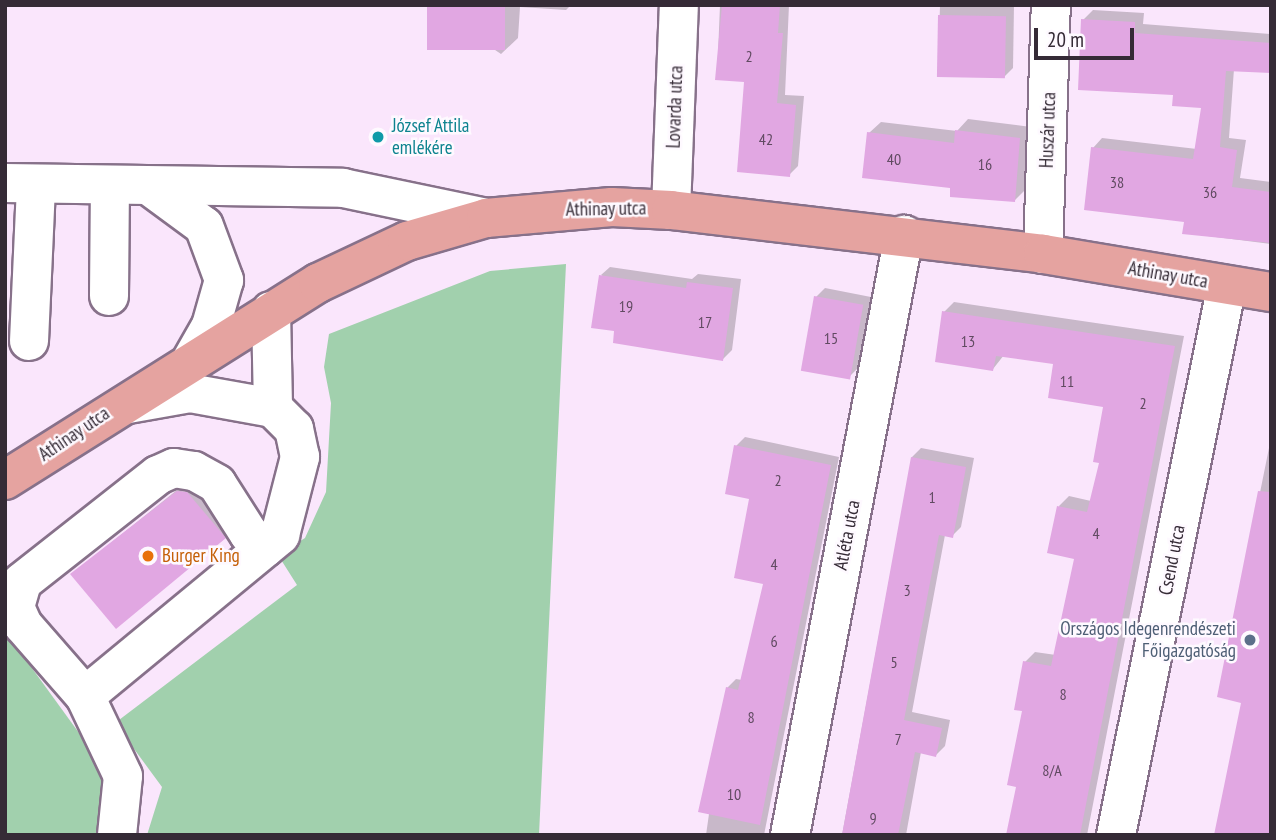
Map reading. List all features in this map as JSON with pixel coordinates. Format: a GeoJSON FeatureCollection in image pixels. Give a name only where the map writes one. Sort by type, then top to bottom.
{"type":"FeatureCollection","features":[{"type":"Feature","properties":{"kind":"main road","name":"Athinay utca"},"geometry":{"type":"LineString","coordinates":[[5,480],[113,408],[342,270],[407,241],[486,218],[612,207],[671,209],[904,235],[1043,254],[1271,292]]}},
{"type":"Feature","properties":{"kind":"street","name":"Lovarda utca"},"geometry":{"type":"LineString","coordinates":[[671,209],[679,5]]}},
{"type":"Feature","properties":{"kind":"street","name":"Huszár utca"},"geometry":{"type":"LineString","coordinates":[[1043,254],[1051,5]]}},
{"type":"Feature","properties":{"kind":"street"},"geometry":{"type":"LineString","coordinates":[[29,341],[20,184],[152,188],[343,188],[486,218]]}},
{"type":"Feature","properties":{"kind":"street"},"geometry":{"type":"LineString","coordinates":[[109,296],[110,186]]}},
{"type":"Feature","properties":{"kind":"street"},"geometry":{"type":"LineString","coordinates":[[152,188],[204,226],[225,279],[211,326],[191,361]]}},
{"type":"Feature","properties":{"kind":"street","name":"Atléta utca"},"geometry":{"type":"LineString","coordinates":[[790,835],[904,235]]}},
{"type":"Feature","properties":{"kind":"street","name":"Csend utca"},"geometry":{"type":"LineString","coordinates":[[1116,835],[1227,285]]}},
{"type":"Feature","properties":{"kind":"street"},"geometry":{"type":"LineString","coordinates":[[271,311],[273,408]]}},
{"type":"Feature","properties":{"kind":"street"},"geometry":{"type":"LineString","coordinates":[[85,696],[280,535],[300,457],[294,429],[273,408],[190,393],[113,408]]}},
{"type":"Feature","properties":{"kind":"street"},"geometry":{"type":"LineString","coordinates":[[117,835],[123,776],[85,696],[23,625],[15,607],[22,582],[158,475],[174,468],[194,471],[217,484],[249,534],[265,548]]}},
{"type":"Feature","properties":{"kind":"green space"},"geometry":{"type":"Polygon","coordinates":[[[566,264],[539,835],[147,835],[162,787],[115,723],[297,585],[278,555],[305,538],[326,492],[331,403],[324,367],[329,334],[490,271],[566,264]]]}},
{"type":"Feature","properties":{"kind":"green space"},"geometry":{"type":"Polygon","coordinates":[[[5,631],[103,766],[111,783],[105,835],[5,835],[5,631]]]}},
{"type":"Feature","properties":{"kind":"building"},"geometry":{"type":"Polygon","coordinates":[[[427,5],[505,5],[505,50],[427,50],[427,5]]]}},
{"type":"Feature","properties":{"kind":"building"},"geometry":{"type":"Polygon","coordinates":[[[722,5],[780,5],[778,33],[783,33],[777,103],[796,105],[790,177],[737,172],[744,82],[715,80],[722,5]]]}},
{"type":"Feature","properties":{"kind":"building"},"geometry":{"type":"Polygon","coordinates":[[[938,15],[1006,16],[1005,78],[937,77],[938,15]]]}},
{"type":"Feature","properties":{"kind":"building"},"geometry":{"type":"Polygon","coordinates":[[[1081,19],[1135,22],[1135,33],[1271,43],[1271,73],[1226,71],[1220,147],[1237,150],[1232,187],[1271,192],[1271,243],[1182,234],[1184,222],[1084,210],[1091,147],[1193,159],[1201,108],[1172,106],[1173,95],[1078,90],[1081,19]]]}},
{"type":"Feature","properties":{"kind":"building"},"geometry":{"type":"Polygon","coordinates":[[[955,130],[1020,138],[1015,202],[950,197],[950,188],[862,178],[867,132],[954,143],[955,130]]]}},
{"type":"Feature","properties":{"kind":"building"},"geometry":{"type":"Polygon","coordinates":[[[599,275],[686,288],[687,282],[733,288],[723,361],[613,343],[614,331],[591,328],[599,275]]]}},
{"type":"Feature","properties":{"kind":"building"},"geometry":{"type":"Polygon","coordinates":[[[814,296],[863,305],[850,380],[801,371],[814,296]]]}},
{"type":"Feature","properties":{"kind":"building"},"geometry":{"type":"Polygon","coordinates":[[[942,311],[1175,346],[1080,835],[1006,835],[1016,787],[1007,785],[1022,711],[1014,710],[1023,661],[1051,666],[1074,559],[1047,553],[1057,506],[1087,512],[1099,463],[1093,462],[1103,407],[1048,398],[1053,364],[996,356],[993,371],[935,362],[942,311]]]}},
{"type":"Feature","properties":{"kind":"building"},"geometry":{"type":"Polygon","coordinates":[[[734,445],[831,465],[760,825],[698,812],[726,687],[738,690],[763,584],[734,578],[749,499],[725,494],[734,445]]]}},
{"type":"Feature","properties":{"kind":"building"},"geometry":{"type":"Polygon","coordinates":[[[911,457],[966,467],[953,538],[939,535],[904,720],[942,728],[936,757],[915,752],[898,835],[842,835],[911,457]]]}},
{"type":"Feature","properties":{"kind":"building","name":"Burger King"},"geometry":{"type":"Polygon","coordinates":[[[177,491],[187,492],[226,538],[116,629],[70,574],[177,491]]]}},
{"type":"Feature","properties":{"kind":"building","name":"Országos Idegenrendészeti Főigazgatóság"},"geometry":{"type":"Polygon","coordinates":[[[1258,491],[1271,492],[1271,835],[1214,835],[1241,703],[1217,697],[1258,491]]]}},
{"type":"Feature","properties":{"kind":"place","name":"József Attila emlékére"},"geometry":{"type":"Point","coordinates":[378,137]}},
{"type":"Feature","properties":{"kind":"place","name":"Burger King"},"geometry":{"type":"Point","coordinates":[148,556]}},
{"type":"Feature","properties":{"kind":"place","name":"Országos Idegenrendészeti Főigazgatóság"},"geometry":{"type":"Point","coordinates":[1250,640]}}]}
